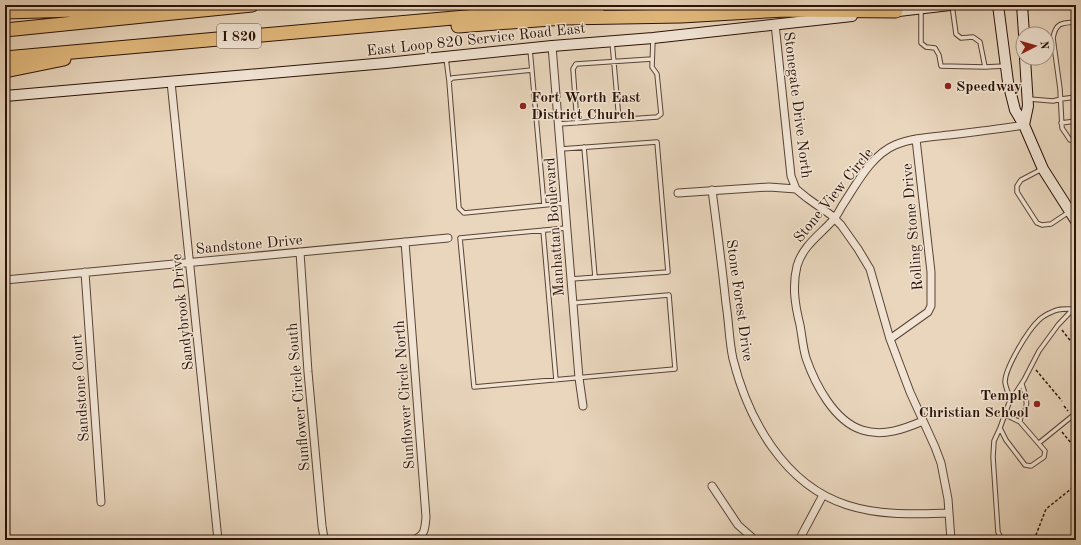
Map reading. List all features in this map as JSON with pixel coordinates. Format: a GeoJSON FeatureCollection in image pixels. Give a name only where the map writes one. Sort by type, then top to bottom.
{"type":"FeatureCollection","features":[{"type":"Feature","properties":{"kind":"highway","name":"I 820"},"geometry":{"type":"LineString","coordinates":[[5,30],[252,5]]}},
{"type":"Feature","properties":{"kind":"highway"},"geometry":{"type":"LineString","coordinates":[[5,12],[252,5]]}},
{"type":"Feature","properties":{"kind":"highway","name":"I 820"},"geometry":{"type":"LineString","coordinates":[[5,58],[135,45],[600,5]]}},
{"type":"Feature","properties":{"kind":"highway"},"geometry":{"type":"LineString","coordinates":[[357,26],[384,32],[564,18],[681,16],[785,10],[896,11]]}},
{"type":"Feature","properties":{"kind":"highway"},"geometry":{"type":"LineString","coordinates":[[5,71],[135,45]]}},
{"type":"Feature","properties":{"kind":"main road","name":"East Loop 820 Service Road East"},"geometry":{"type":"LineString","coordinates":[[5,96],[653,38],[951,5]]}},
{"type":"Feature","properties":{"kind":"main road"},"geometry":{"type":"LineString","coordinates":[[998,5],[1008,82],[1015,110],[1024,125],[1043,169],[1076,221]]}},
{"type":"Feature","properties":{"kind":"main road"},"geometry":{"type":"LineString","coordinates":[[1022,5],[1023,26]]}},
{"type":"Feature","properties":{"kind":"main road"},"geometry":{"type":"LineString","coordinates":[[1024,125],[1028,106],[1026,66]]}},
{"type":"Feature","properties":{"kind":"street","name":"Stonegate Drive North"},"geometry":{"type":"LineString","coordinates":[[775,24],[791,176],[796,189]]}},
{"type":"Feature","properties":{"kind":"street","name":"Manhattan Boulevard"},"geometry":{"type":"LineString","coordinates":[[552,46],[579,378],[583,406]]}},
{"type":"Feature","properties":{"kind":"street","name":"Sandybrook Drive"},"geometry":{"type":"LineString","coordinates":[[171,82],[218,540]]}},
{"type":"Feature","properties":{"kind":"street","name":"Stone View Circle"},"geometry":{"type":"LineString","coordinates":[[923,421],[902,430],[874,433],[847,424],[830,404],[816,382],[806,356],[796,310],[794,280],[798,263],[805,248],[835,218],[864,171],[884,151],[895,145],[916,139],[1024,125]]}},
{"type":"Feature","properties":{"kind":"street","name":"Rolling Stone Drive"},"geometry":{"type":"LineString","coordinates":[[890,339],[928,312],[931,306],[931,272],[916,139]]}},
{"type":"Feature","properties":{"kind":"street","name":"Stonegate Drive North"},"geometry":{"type":"LineString","coordinates":[[678,193],[770,187],[796,189],[835,218],[858,249],[870,269],[890,339],[910,392],[941,463],[948,500],[951,540]]}},
{"type":"Feature","properties":{"kind":"street","name":"Stone Forest Drive"},"geometry":{"type":"LineString","coordinates":[[712,190],[733,358],[751,412],[761,431],[778,456],[800,478],[823,495],[846,505],[883,513],[949,513]]}},
{"type":"Feature","properties":{"kind":"street","name":"Sandstone Drive"},"geometry":{"type":"LineString","coordinates":[[5,280],[448,238]]}},
{"type":"Feature","properties":{"kind":"street","name":"Sunflower Circle North"},"geometry":{"type":"LineString","coordinates":[[405,242],[426,517],[423,533],[419,538],[413,540]]}},
{"type":"Feature","properties":{"kind":"street","name":"Sunflower Circle South"},"geometry":{"type":"LineString","coordinates":[[300,252],[308,372],[322,526],[324,538],[326,540]]}},
{"type":"Feature","properties":{"kind":"street","name":"Sandstone Court"},"geometry":{"type":"LineString","coordinates":[[85,272],[100,502]]}},
{"type":"Feature","properties":{"kind":"street"},"geometry":{"type":"LineString","coordinates":[[712,486],[738,525],[755,540]]}},
{"type":"Feature","properties":{"kind":"street"},"geometry":{"type":"LineString","coordinates":[[799,540],[823,495]]}},
{"type":"Feature","properties":{"kind":"lane"},"geometry":{"type":"LineString","coordinates":[[951,5],[956,34],[961,38],[973,37],[980,42],[985,67]]}},
{"type":"Feature","properties":{"kind":"lane"},"geometry":{"type":"LineString","coordinates":[[921,8],[921,43],[926,47],[935,48],[939,55],[941,66],[985,67],[1006,65]]}},
{"type":"Feature","properties":{"kind":"lane"},"geometry":{"type":"LineString","coordinates":[[1076,22],[1061,24],[1055,29],[1053,38],[1061,98],[1062,128],[1070,140],[1076,140]]}},
{"type":"Feature","properties":{"kind":"lane"},"geometry":{"type":"LineString","coordinates":[[559,124],[657,118],[661,114],[657,74],[652,67],[653,38]]}},
{"type":"Feature","properties":{"kind":"lane"},"geometry":{"type":"LineString","coordinates":[[612,41],[619,120]]}},
{"type":"Feature","properties":{"kind":"lane"},"geometry":{"type":"LineString","coordinates":[[530,48],[544,205]]}},
{"type":"Feature","properties":{"kind":"lane"},"geometry":{"type":"LineString","coordinates":[[446,57],[460,208],[464,213],[565,203]]}},
{"type":"Feature","properties":{"kind":"lane"},"geometry":{"type":"LineString","coordinates":[[577,123],[573,69],[576,64],[652,59]]}},
{"type":"Feature","properties":{"kind":"lane"},"geometry":{"type":"LineString","coordinates":[[449,81],[452,78],[532,70]]}},
{"type":"Feature","properties":{"kind":"lane"},"geometry":{"type":"LineString","coordinates":[[1028,99],[1053,101],[1061,98],[1076,97]]}},
{"type":"Feature","properties":{"kind":"lane"},"geometry":{"type":"LineString","coordinates":[[1061,123],[1076,121]]}},
{"type":"Feature","properties":{"kind":"lane"},"geometry":{"type":"LineString","coordinates":[[561,149],[657,142],[668,272],[572,279]]}},
{"type":"Feature","properties":{"kind":"lane"},"geometry":{"type":"LineString","coordinates":[[584,147],[595,277]]}},
{"type":"Feature","properties":{"kind":"lane"},"geometry":{"type":"LineString","coordinates":[[1043,169],[1021,180],[1017,186],[1018,192],[1037,223],[1042,225],[1051,224],[1069,212]]}},
{"type":"Feature","properties":{"kind":"lane"},"geometry":{"type":"LineString","coordinates":[[567,228],[460,238],[474,387],[675,369],[669,295],[573,302]]}},
{"type":"Feature","properties":{"kind":"lane"},"geometry":{"type":"LineString","coordinates":[[543,230],[556,380]]}},
{"type":"Feature","properties":{"kind":"lane"},"geometry":{"type":"LineString","coordinates":[[1011,399],[1007,392],[1005,380],[1017,352],[1028,334],[1039,320],[1053,311],[1062,308],[1074,308]]}},
{"type":"Feature","properties":{"kind":"lane"},"geometry":{"type":"LineString","coordinates":[[1002,540],[998,532],[993,457],[994,441],[1011,399],[1022,384],[1039,351],[1058,325],[1074,308]]}},
{"type":"Feature","properties":{"kind":"lane"},"geometry":{"type":"LineString","coordinates":[[1020,422],[1020,417],[1026,409],[1027,404],[1022,384]]}},
{"type":"Feature","properties":{"kind":"lane"},"geometry":{"type":"LineString","coordinates":[[1039,443],[1076,413]]}},
{"type":"Feature","properties":{"kind":"lane"},"geometry":{"type":"LineString","coordinates":[[1000,428],[1006,440],[1025,465],[1032,466],[1044,456],[1045,451],[1020,422],[1004,414]]}},
{"type":"Feature","properties":{"kind":"path"},"geometry":{"type":"LineString","coordinates":[[1058,325],[1076,348]]}},
{"type":"Feature","properties":{"kind":"path"},"geometry":{"type":"LineString","coordinates":[[1030,368],[1038,372],[1062,401]]}},
{"type":"Feature","properties":{"kind":"path"},"geometry":{"type":"LineString","coordinates":[[1059,427],[1076,449]]}},
{"type":"Feature","properties":{"kind":"path"},"geometry":{"type":"LineString","coordinates":[[1034,540],[1046,509],[1076,485]]}},
{"type":"Feature","properties":{"kind":"place","name":"Speedway"},"geometry":{"type":"Point","coordinates":[948,86]}},
{"type":"Feature","properties":{"kind":"place","name":"Fort Worth East District Church"},"geometry":{"type":"Point","coordinates":[523,106]}},
{"type":"Feature","properties":{"kind":"place","name":"Temple Christian School"},"geometry":{"type":"Point","coordinates":[1037,404]}}]}
